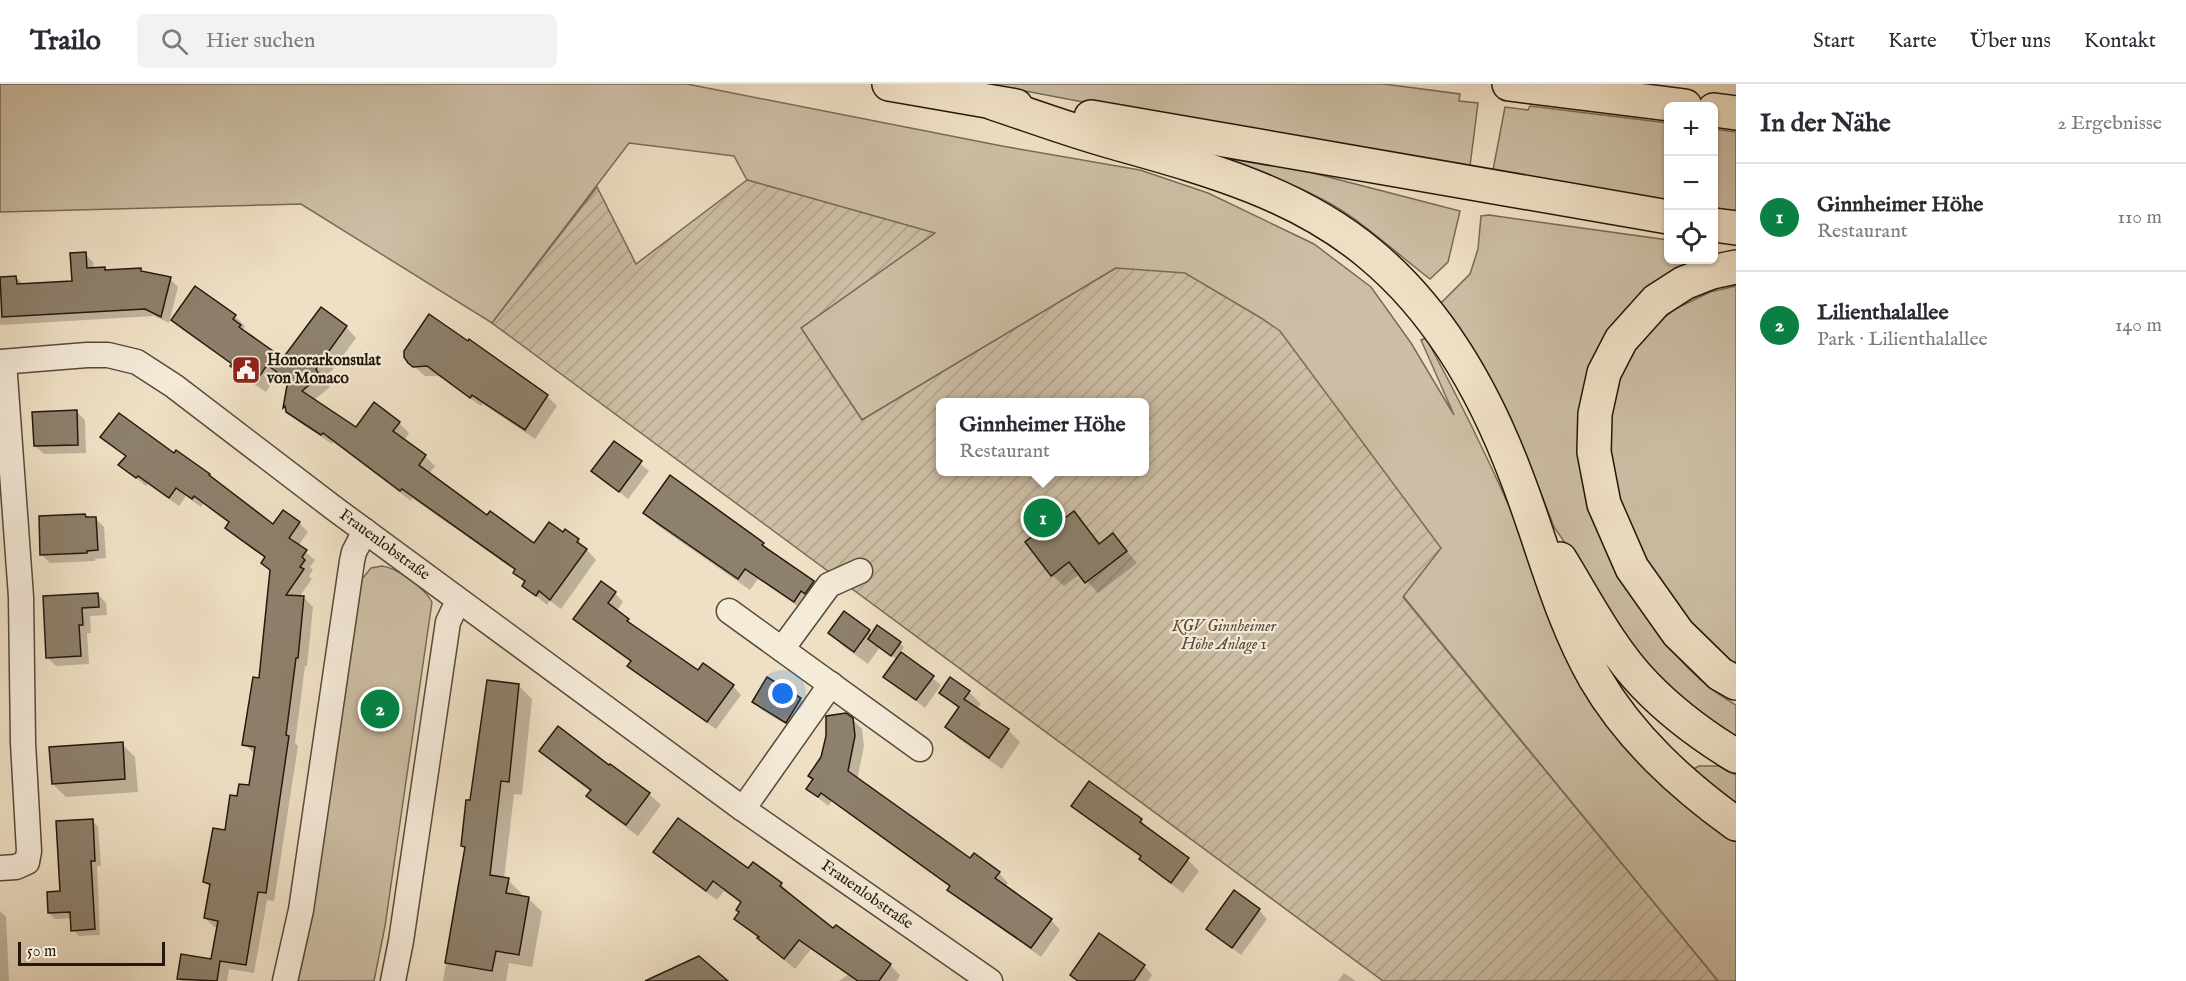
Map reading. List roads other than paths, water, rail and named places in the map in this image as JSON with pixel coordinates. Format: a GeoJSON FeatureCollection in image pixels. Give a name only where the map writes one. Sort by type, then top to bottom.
{"type":"FeatureCollection","features":[{"type":"Feature","properties":{"kind":"highway"},"geometry":{"type":"LineString","coordinates":[[889,84],[993,103],[1118,121],[1664,216]]}},
{"type":"Feature","properties":{"kind":"highway"},"geometry":{"type":"LineString","coordinates":[[1509,84],[1664,103]]}},
{"type":"Feature","properties":{"kind":"highway"},"geometry":{"type":"LineString","coordinates":[[993,103],[1106,140],[1220,173],[1270,193],[1299,207],[1349,238],[1402,284],[1441,332],[1479,394],[1517,478],[1569,624],[1595,678],[1629,728],[1670,771],[1736,824]]}},
{"type":"Feature","properties":{"kind":"highway"},"geometry":{"type":"LineString","coordinates":[[1718,111],[1736,113]]}},
{"type":"Feature","properties":{"kind":"highway"},"geometry":{"type":"LineString","coordinates":[[1736,267],[1712,272],[1684,284],[1656,301],[1621,340],[1604,373],[1595,414],[1594,452],[1604,504],[1632,568],[1678,633],[1720,674],[1736,683]]}},
{"type":"Feature","properties":{"kind":"highway"},"geometry":{"type":"LineString","coordinates":[[1517,478],[1541,518],[1559,557],[1628,665],[1644,685],[1695,730],[1736,756]]}},
{"type":"Feature","properties":{"kind":"street","name":"Frauenlobstraße"},"geometry":{"type":"LineString","coordinates":[[2,362],[87,355],[115,356],[137,362],[174,386],[458,601],[962,974],[990,981]]}},
{"type":"Feature","properties":{"kind":"street"},"geometry":{"type":"LineString","coordinates":[[0,868],[16,867],[27,862],[29,851],[23,743],[21,597],[2,362]]}},
{"type":"Feature","properties":{"kind":"street"},"geometry":{"type":"LineString","coordinates":[[285,981],[301,910],[352,561],[365,531]]}},
{"type":"Feature","properties":{"kind":"street"},"geometry":{"type":"LineString","coordinates":[[782,649],[829,585],[860,571]]}},
{"type":"Feature","properties":{"kind":"street"},"geometry":{"type":"LineString","coordinates":[[393,981],[401,941],[448,622],[458,601]]}},
{"type":"Feature","properties":{"kind":"street"},"geometry":{"type":"LineString","coordinates":[[729,611],[920,749]]}},
{"type":"Feature","properties":{"kind":"street"},"geometry":{"type":"LineString","coordinates":[[743,810],[831,684]]}},
{"type":"Feature","properties":{"kind":"place","name":"Honorarkonsulat von Monaco"},"geometry":{"type":"Point","coordinates":[246,370]}},
{"type":"Feature","properties":{"kind":"place","name":"Ginnheimer Höhe"},"geometry":{"type":"Point","coordinates":[1043,518]}},
{"type":"Feature","properties":{"kind":"place","name":"Lilienthalallee"},"geometry":{"type":"Point","coordinates":[380,709]}},
{"type":"Feature","properties":{"kind":"park label","name":"KGV Ginnheimer Höhe Anlage 1"},"geometry":{"type":"Point","coordinates":[1224,636]}}]}
